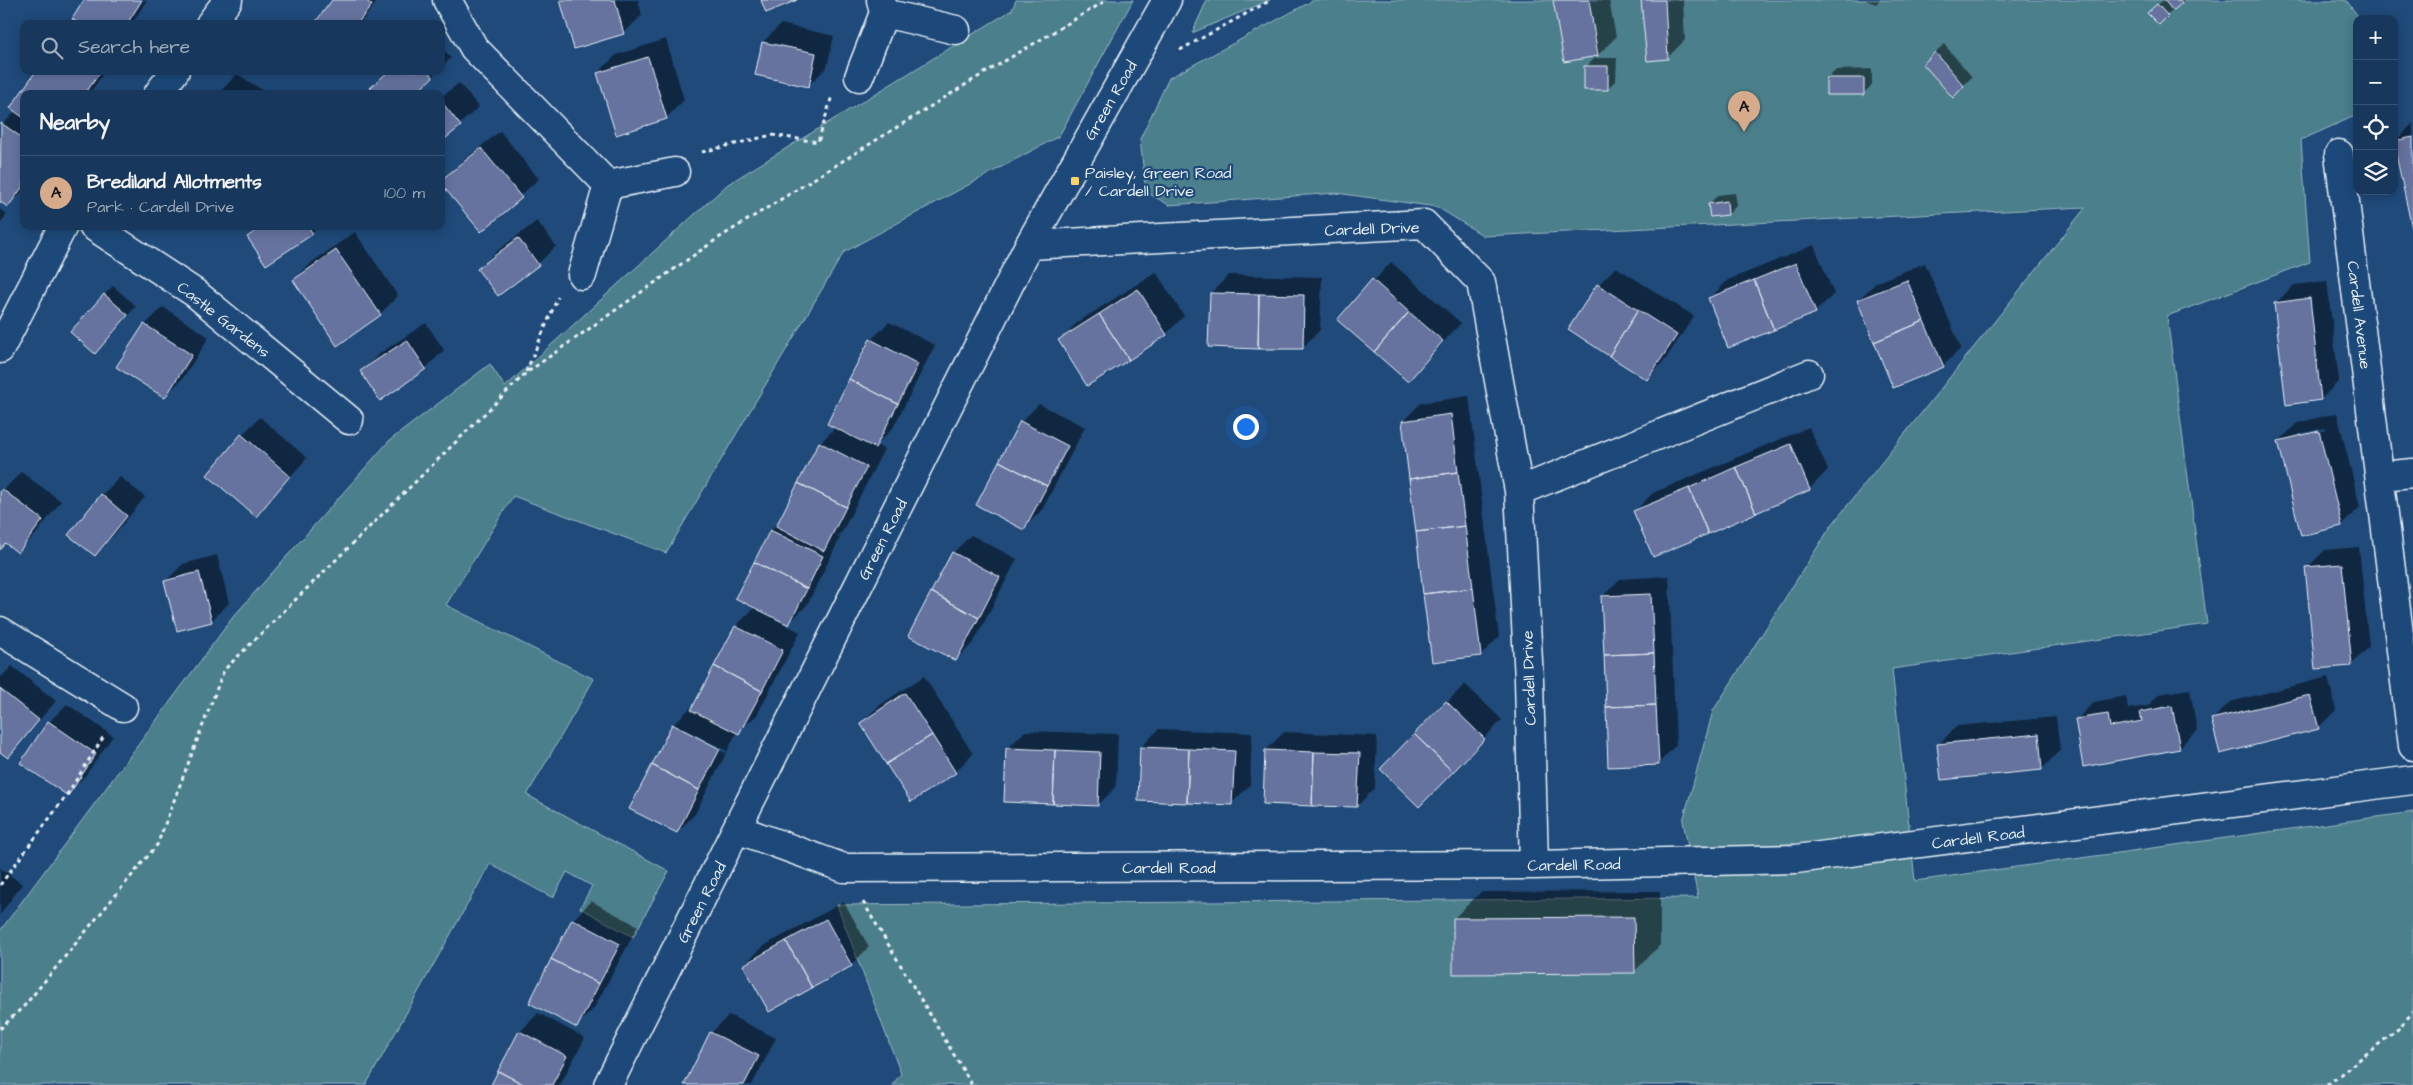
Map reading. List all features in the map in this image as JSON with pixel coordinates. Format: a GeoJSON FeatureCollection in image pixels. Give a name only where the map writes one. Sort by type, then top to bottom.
{"type":"FeatureCollection","features":[{"type":"Feature","properties":{"kind":"street"},"geometry":{"type":"LineString","coordinates":[[213,20],[228,0]]}},
{"type":"Feature","properties":{"kind":"street"},"geometry":{"type":"LineString","coordinates":[[447,0],[474,48],[608,185]]}},
{"type":"Feature","properties":{"kind":"street","name":"Green Road"},"geometry":{"type":"LineString","coordinates":[[608,1085],[1028,245],[1128,67],[1166,4]]}},
{"type":"Feature","properties":{"kind":"street"},"geometry":{"type":"LineString","coordinates":[[859,77],[882,6],[956,30]]}},
{"type":"Feature","properties":{"kind":"street"},"geometry":{"type":"LineString","coordinates":[[161,90],[172,75]]}},
{"type":"Feature","properties":{"kind":"street","name":"Cardell Avenue"},"geometry":{"type":"LineString","coordinates":[[2339,154],[2381,476],[2413,746]]}},
{"type":"Feature","properties":{"kind":"street"},"geometry":{"type":"LineString","coordinates":[[608,185],[675,172]]}},
{"type":"Feature","properties":{"kind":"street"},"geometry":{"type":"LineString","coordinates":[[582,275],[608,185]]}},
{"type":"Feature","properties":{"kind":"street","name":"Cardell Drive"},"geometry":{"type":"LineString","coordinates":[[1028,245],[1424,224],[1481,282],[1519,491],[1529,680],[1534,865]]}},
{"type":"Feature","properties":{"kind":"street"},"geometry":{"type":"LineString","coordinates":[[0,349],[61,230]]}},
{"type":"Feature","properties":{"kind":"street","name":"Castle Gardens"},"geometry":{"type":"LineString","coordinates":[[99,230],[195,293],[350,420]]}},
{"type":"Feature","properties":{"kind":"street"},"geometry":{"type":"LineString","coordinates":[[1519,491],[1809,374]]}},
{"type":"Feature","properties":{"kind":"street"},"geometry":{"type":"LineString","coordinates":[[2381,476],[2413,474]]}},
{"type":"Feature","properties":{"kind":"street"},"geometry":{"type":"LineString","coordinates":[[0,631],[123,707]]}},
{"type":"Feature","properties":{"kind":"street","name":"Cardell Road"},"geometry":{"type":"LineString","coordinates":[[737,829],[844,868],[1534,865],[1796,859],[2413,780]]}},
{"type":"Feature","properties":{"kind":"path"},"geometry":{"type":"LineString","coordinates":[[0,1030],[25,1005],[157,845],[224,670],[526,373],[717,239],[973,80],[1108,0]]}},
{"type":"Feature","properties":{"kind":"path"},"geometry":{"type":"LineString","coordinates":[[1178,51],[1271,0]]}},
{"type":"Feature","properties":{"kind":"path"},"geometry":{"type":"LineString","coordinates":[[675,172],[671,160],[772,135],[818,142],[833,95],[859,77]]}},
{"type":"Feature","properties":{"kind":"path"},"geometry":{"type":"LineString","coordinates":[[526,373],[564,283],[582,275]]}},
{"type":"Feature","properties":{"kind":"path"},"geometry":{"type":"LineString","coordinates":[[0,885],[66,796],[123,707]]}},
{"type":"Feature","properties":{"kind":"path"},"geometry":{"type":"LineString","coordinates":[[844,868],[882,936],[972,1085]]}},
{"type":"Feature","properties":{"kind":"path"},"geometry":{"type":"LineString","coordinates":[[2328,1085],[2398,1029],[2413,1012]]}},
{"type":"Feature","properties":{"kind":"green space"},"geometry":{"type":"Polygon","coordinates":[[[1016,0],[1133,0],[1059,136],[844,252],[666,553],[513,496],[446,605],[594,679],[527,795],[669,871],[633,937],[580,908],[592,886],[567,872],[553,898],[490,864],[366,1085],[0,1085],[0,931],[233,617],[389,441],[490,364],[505,387],[728,184],[1012,10],[1016,0]]]}},
{"type":"Feature","properties":{"kind":"green space"},"geometry":{"type":"Polygon","coordinates":[[[1207,0],[1270,0],[1192,33],[1207,0]]]}},
{"type":"Feature","properties":{"kind":"green space"},"geometry":{"type":"Polygon","coordinates":[[[1314,0],[2346,0],[2357,15],[2353,15],[2353,117],[2301,140],[2310,262],[2167,316],[2207,624],[1892,669],[1915,881],[2413,812],[2413,1085],[892,1085],[901,1074],[837,905],[1698,898],[1683,821],[1713,711],[1831,526],[2086,207],[1484,236],[1437,207],[1336,193],[1169,205],[1146,192],[1140,139],[1169,78],[1314,0]]]}},
{"type":"Feature","properties":{"kind":"building"},"geometry":{"type":"Polygon","coordinates":[[[84,0],[142,0],[130,20],[72,19],[84,0]]]}},
{"type":"Feature","properties":{"kind":"building"},"geometry":{"type":"Polygon","coordinates":[[[332,0],[365,0],[372,5],[360,20],[317,20],[332,0]]]}},
{"type":"Feature","properties":{"kind":"building"},"geometry":{"type":"Polygon","coordinates":[[[560,0],[615,0],[624,34],[574,49],[560,0]]]}},
{"type":"Feature","properties":{"kind":"building"},"geometry":{"type":"Polygon","coordinates":[[[761,0],[797,0],[766,13],[761,0]]]}},
{"type":"Feature","properties":{"kind":"building"},"geometry":{"type":"Polygon","coordinates":[[[1553,0],[1589,0],[1598,56],[1564,62],[1553,0]]]}},
{"type":"Feature","properties":{"kind":"building"},"geometry":{"type":"Polygon","coordinates":[[[1641,0],[1665,0],[1668,59],[1647,61],[1641,0]]]}},
{"type":"Feature","properties":{"kind":"building"},"geometry":{"type":"Polygon","coordinates":[[[2164,0],[2180,0],[2182,3],[2173,11],[2164,0]]]}},
{"type":"Feature","properties":{"kind":"building"},"geometry":{"type":"Polygon","coordinates":[[[2157,4],[2168,16],[2159,25],[2147,13],[2157,4]]]}},
{"type":"Feature","properties":{"kind":"building"},"geometry":{"type":"Polygon","coordinates":[[[762,42],[816,53],[809,87],[755,75],[762,42]]]}},
{"type":"Feature","properties":{"kind":"building"},"geometry":{"type":"Polygon","coordinates":[[[1935,52],[1964,86],[1953,98],[1923,64],[1935,52]]]}},
{"type":"Feature","properties":{"kind":"building"},"geometry":{"type":"Polygon","coordinates":[[[648,57],[667,119],[616,135],[597,73],[648,57]]]}},
{"type":"Feature","properties":{"kind":"building"},"geometry":{"type":"Polygon","coordinates":[[[1584,66],[1608,66],[1608,90],[1584,90],[1584,66]]]}},
{"type":"Feature","properties":{"kind":"building"},"geometry":{"type":"Polygon","coordinates":[[[33,75],[98,75],[88,90],[23,90],[33,75]]]}},
{"type":"Feature","properties":{"kind":"building"},"geometry":{"type":"Polygon","coordinates":[[[385,75],[431,75],[433,77],[419,90],[372,90],[370,88],[385,75]]]}},
{"type":"Feature","properties":{"kind":"building"},"geometry":{"type":"Polygon","coordinates":[[[1826,78],[1864,78],[1864,95],[1826,95],[1826,78]]]}},
{"type":"Feature","properties":{"kind":"building"},"geometry":{"type":"Polygon","coordinates":[[[20,94],[20,115],[10,108],[20,94]]]}},
{"type":"Feature","properties":{"kind":"building"},"geometry":{"type":"Polygon","coordinates":[[[445,106],[461,126],[445,139],[445,106]]]}},
{"type":"Feature","properties":{"kind":"building"},"geometry":{"type":"Polygon","coordinates":[[[1,123],[20,136],[20,190],[8,207],[0,202],[1,123]]]}},
{"type":"Feature","properties":{"kind":"building"},"geometry":{"type":"Polygon","coordinates":[[[2413,137],[2413,233],[2398,164],[2398,140],[2413,137]]]}},
{"type":"Feature","properties":{"kind":"building"},"geometry":{"type":"Polygon","coordinates":[[[481,148],[522,198],[481,232],[445,189],[445,177],[481,148]]]}},
{"type":"Feature","properties":{"kind":"building"},"geometry":{"type":"Polygon","coordinates":[[[1727,201],[1728,215],[1710,217],[1708,204],[1727,201]]]}},
{"type":"Feature","properties":{"kind":"building"},"geometry":{"type":"Polygon","coordinates":[[[257,230],[310,230],[313,234],[266,265],[247,237],[257,230]]]}},
{"type":"Feature","properties":{"kind":"building"},"geometry":{"type":"Polygon","coordinates":[[[518,238],[539,265],[498,296],[477,269],[518,238]]]}},
{"type":"Feature","properties":{"kind":"building"},"geometry":{"type":"Polygon","coordinates":[[[336,250],[381,315],[337,346],[293,280],[336,250]]]}},
{"type":"Feature","properties":{"kind":"building"},"geometry":{"type":"Polygon","coordinates":[[[1796,263],[1816,313],[1774,330],[1754,280],[1796,263]]]}},
{"type":"Feature","properties":{"kind":"building"},"geometry":{"type":"Polygon","coordinates":[[[1372,279],[1409,312],[1374,352],[1337,320],[1372,279]]]}},
{"type":"Feature","properties":{"kind":"building"},"geometry":{"type":"Polygon","coordinates":[[[1754,280],[1774,330],[1728,348],[1708,298],[1754,280]]]}},
{"type":"Feature","properties":{"kind":"building"},"geometry":{"type":"Polygon","coordinates":[[[1907,280],[1924,321],[1874,342],[1857,300],[1907,280]]]}},
{"type":"Feature","properties":{"kind":"building"},"geometry":{"type":"Polygon","coordinates":[[[1597,284],[1638,310],[1609,356],[1568,329],[1597,284]]]}},
{"type":"Feature","properties":{"kind":"building"},"geometry":{"type":"Polygon","coordinates":[[[1138,289],[1167,335],[1129,360],[1099,314],[1138,289]]]}},
{"type":"Feature","properties":{"kind":"building"},"geometry":{"type":"Polygon","coordinates":[[[1210,293],[1259,294],[1258,349],[1208,347],[1210,293]]]}},
{"type":"Feature","properties":{"kind":"building"},"geometry":{"type":"Polygon","coordinates":[[[104,294],[128,315],[95,354],[70,332],[104,294]]]}},
{"type":"Feature","properties":{"kind":"building"},"geometry":{"type":"Polygon","coordinates":[[[1259,294],[1304,295],[1303,349],[1258,349],[1259,294]]]}},
{"type":"Feature","properties":{"kind":"building"},"geometry":{"type":"Polygon","coordinates":[[[2310,298],[2321,400],[2286,405],[2274,303],[2310,298]]]}},
{"type":"Feature","properties":{"kind":"building"},"geometry":{"type":"Polygon","coordinates":[[[1638,310],[1677,335],[1647,380],[1609,356],[1638,310]]]}},
{"type":"Feature","properties":{"kind":"building"},"geometry":{"type":"Polygon","coordinates":[[[1409,312],[1443,341],[1408,382],[1374,352],[1409,312]]]}},
{"type":"Feature","properties":{"kind":"building"},"geometry":{"type":"Polygon","coordinates":[[[1099,314],[1129,360],[1087,386],[1058,340],[1099,314]]]}},
{"type":"Feature","properties":{"kind":"building"},"geometry":{"type":"Polygon","coordinates":[[[1924,321],[1944,367],[1893,388],[1874,342],[1924,321]]]}},
{"type":"Feature","properties":{"kind":"building"},"geometry":{"type":"Polygon","coordinates":[[[144,324],[192,355],[165,398],[116,367],[144,324]]]}},
{"type":"Feature","properties":{"kind":"building"},"geometry":{"type":"Polygon","coordinates":[[[870,339],[918,364],[898,404],[849,379],[870,339]]]}},
{"type":"Feature","properties":{"kind":"building"},"geometry":{"type":"Polygon","coordinates":[[[407,340],[426,369],[380,401],[360,371],[407,340]]]}},
{"type":"Feature","properties":{"kind":"building"},"geometry":{"type":"Polygon","coordinates":[[[849,379],[898,404],[875,448],[827,424],[849,379]]]}},
{"type":"Feature","properties":{"kind":"building"},"geometry":{"type":"Polygon","coordinates":[[[1451,414],[1458,472],[1409,479],[1402,421],[1451,414]]]}},
{"type":"Feature","properties":{"kind":"building"},"geometry":{"type":"Polygon","coordinates":[[[1020,421],[1068,446],[1047,486],[999,461],[1020,421]]]}},
{"type":"Feature","properties":{"kind":"building"},"geometry":{"type":"Polygon","coordinates":[[[2319,431],[2342,526],[2301,536],[2278,441],[2319,431]]]}},
{"type":"Feature","properties":{"kind":"building"},"geometry":{"type":"Polygon","coordinates":[[[241,434],[290,476],[256,517],[207,475],[241,434]]]}},
{"type":"Feature","properties":{"kind":"building"},"geometry":{"type":"Polygon","coordinates":[[[819,442],[867,467],[846,507],[798,483],[819,442]]]}},
{"type":"Feature","properties":{"kind":"building"},"geometry":{"type":"Polygon","coordinates":[[[1791,444],[1810,490],[1756,513],[1736,467],[1791,444]]]}},
{"type":"Feature","properties":{"kind":"building"},"geometry":{"type":"Polygon","coordinates":[[[999,461],[1047,486],[1024,530],[976,505],[999,461]]]}},
{"type":"Feature","properties":{"kind":"building"},"geometry":{"type":"Polygon","coordinates":[[[1736,467],[1756,513],[1708,534],[1689,488],[1736,467]]]}},
{"type":"Feature","properties":{"kind":"building"},"geometry":{"type":"Polygon","coordinates":[[[1458,472],[1465,526],[1416,532],[1409,479],[1458,472]]]}},
{"type":"Feature","properties":{"kind":"building"},"geometry":{"type":"Polygon","coordinates":[[[798,483],[846,507],[824,551],[776,526],[798,483]]]}},
{"type":"Feature","properties":{"kind":"building"},"geometry":{"type":"Polygon","coordinates":[[[1689,488],[1708,534],[1653,557],[1633,511],[1689,488]]]}},
{"type":"Feature","properties":{"kind":"building"},"geometry":{"type":"Polygon","coordinates":[[[2,489],[43,520],[18,553],[5,543],[0,550],[0,492],[2,489]]]}},
{"type":"Feature","properties":{"kind":"building"},"geometry":{"type":"Polygon","coordinates":[[[101,494],[127,516],[95,556],[68,535],[101,494]]]}},
{"type":"Feature","properties":{"kind":"building"},"geometry":{"type":"Polygon","coordinates":[[[1465,526],[1473,588],[1423,594],[1416,532],[1465,526]]]}},
{"type":"Feature","properties":{"kind":"building"},"geometry":{"type":"Polygon","coordinates":[[[770,530],[823,556],[807,589],[754,562],[770,530]]]}},
{"type":"Feature","properties":{"kind":"building"},"geometry":{"type":"Polygon","coordinates":[[[952,552],[1000,577],[979,618],[931,592],[952,552]]]}},
{"type":"Feature","properties":{"kind":"building"},"geometry":{"type":"Polygon","coordinates":[[[754,562],[807,589],[789,625],[735,598],[754,562]]]}},
{"type":"Feature","properties":{"kind":"building"},"geometry":{"type":"Polygon","coordinates":[[[2342,564],[2352,666],[2315,669],[2305,567],[2342,564]]]}},
{"type":"Feature","properties":{"kind":"building"},"geometry":{"type":"Polygon","coordinates":[[[199,572],[212,622],[177,631],[164,581],[199,572]]]}},
{"type":"Feature","properties":{"kind":"building"},"geometry":{"type":"Polygon","coordinates":[[[1473,588],[1481,656],[1432,662],[1423,594],[1473,588]]]}},
{"type":"Feature","properties":{"kind":"building"},"geometry":{"type":"Polygon","coordinates":[[[931,592],[979,618],[956,661],[908,636],[931,592]]]}},
{"type":"Feature","properties":{"kind":"building"},"geometry":{"type":"Polygon","coordinates":[[[1651,594],[1654,653],[1604,655],[1601,596],[1651,594]]]}},
{"type":"Feature","properties":{"kind":"building"},"geometry":{"type":"Polygon","coordinates":[[[735,626],[783,650],[762,691],[714,666],[735,626]]]}},
{"type":"Feature","properties":{"kind":"building"},"geometry":{"type":"Polygon","coordinates":[[[1654,653],[1656,705],[1606,707],[1604,655],[1654,653]]]}},
{"type":"Feature","properties":{"kind":"building"},"geometry":{"type":"Polygon","coordinates":[[[714,666],[762,691],[739,734],[691,710],[714,666]]]}},
{"type":"Feature","properties":{"kind":"building"},"geometry":{"type":"Polygon","coordinates":[[[0,689],[39,720],[8,758],[0,752],[0,689]]]}},
{"type":"Feature","properties":{"kind":"building"},"geometry":{"type":"Polygon","coordinates":[[[905,693],[932,735],[886,764],[860,723],[905,693]]]}},
{"type":"Feature","properties":{"kind":"building"},"geometry":{"type":"Polygon","coordinates":[[[2310,695],[2319,729],[2220,754],[2211,719],[2310,695]]]}},
{"type":"Feature","properties":{"kind":"building"},"geometry":{"type":"Polygon","coordinates":[[[1446,701],[1485,739],[1453,772],[1414,734],[1446,701]]]}},
{"type":"Feature","properties":{"kind":"building"},"geometry":{"type":"Polygon","coordinates":[[[1656,705],[1659,765],[1608,767],[1606,707],[1656,705]]]}},
{"type":"Feature","properties":{"kind":"building"},"geometry":{"type":"Polygon","coordinates":[[[2172,706],[2180,749],[2083,767],[2075,719],[2108,714],[2110,727],[2142,721],[2140,712],[2172,706]]]}},
{"type":"Feature","properties":{"kind":"building"},"geometry":{"type":"Polygon","coordinates":[[[48,721],[96,754],[68,796],[20,763],[48,721]]]}},
{"type":"Feature","properties":{"kind":"building"},"geometry":{"type":"Polygon","coordinates":[[[672,724],[720,749],[699,790],[652,765],[672,724]]]}},
{"type":"Feature","properties":{"kind":"building"},"geometry":{"type":"Polygon","coordinates":[[[1414,734],[1453,772],[1419,807],[1380,769],[1414,734]]]}},
{"type":"Feature","properties":{"kind":"building"},"geometry":{"type":"Polygon","coordinates":[[[2039,734],[2042,770],[1941,780],[1937,744],[2039,734]]]}},
{"type":"Feature","properties":{"kind":"building"},"geometry":{"type":"Polygon","coordinates":[[[932,735],[956,773],[911,802],[886,764],[932,735]]]}},
{"type":"Feature","properties":{"kind":"building"},"geometry":{"type":"Polygon","coordinates":[[[1140,747],[1189,749],[1187,803],[1138,801],[1140,747]]]}},
{"type":"Feature","properties":{"kind":"building"},"geometry":{"type":"Polygon","coordinates":[[[1006,748],[1055,750],[1053,804],[1004,802],[1006,748]]]}},
{"type":"Feature","properties":{"kind":"building"},"geometry":{"type":"Polygon","coordinates":[[[1189,749],[1235,751],[1232,805],[1187,803],[1189,749]]]}},
{"type":"Feature","properties":{"kind":"building"},"geometry":{"type":"Polygon","coordinates":[[[1055,750],[1100,752],[1098,806],[1053,804],[1055,750]]]}},
{"type":"Feature","properties":{"kind":"building"},"geometry":{"type":"Polygon","coordinates":[[[1265,750],[1314,752],[1312,806],[1263,804],[1265,750]]]}},
{"type":"Feature","properties":{"kind":"building"},"geometry":{"type":"Polygon","coordinates":[[[1314,752],[1360,753],[1357,807],[1312,806],[1314,752]]]}},
{"type":"Feature","properties":{"kind":"building"},"geometry":{"type":"Polygon","coordinates":[[[652,765],[699,790],[677,833],[629,809],[652,765]]]}},
{"type":"Feature","properties":{"kind":"building"},"geometry":{"type":"Polygon","coordinates":[[[1634,917],[1635,973],[1453,974],[1453,918],[1634,917]]]}},
{"type":"Feature","properties":{"kind":"building"},"geometry":{"type":"Polygon","coordinates":[[[572,919],[620,944],[599,984],[551,959],[572,919]]]}},
{"type":"Feature","properties":{"kind":"building"},"geometry":{"type":"Polygon","coordinates":[[[826,919],[852,966],[812,988],[786,941],[826,919]]]}},
{"type":"Feature","properties":{"kind":"building"},"geometry":{"type":"Polygon","coordinates":[[[786,941],[812,988],[769,1012],[743,965],[786,941]]]}},
{"type":"Feature","properties":{"kind":"building"},"geometry":{"type":"Polygon","coordinates":[[[551,959],[599,984],[577,1028],[529,1003],[551,959]]]}},
{"type":"Feature","properties":{"kind":"building"},"geometry":{"type":"Polygon","coordinates":[[[519,1031],[567,1056],[552,1085],[525,1085],[498,1071],[519,1031]]]}},
{"type":"Feature","properties":{"kind":"building"},"geometry":{"type":"Polygon","coordinates":[[[710,1032],[759,1056],[744,1085],[684,1085],[710,1032]]]}},
{"type":"Feature","properties":{"kind":"building"},"geometry":{"type":"Polygon","coordinates":[[[498,1071],[525,1085],[491,1085],[498,1071]]]}},
{"type":"Feature","properties":{"kind":"place","name":"Brediland Allotments"},"geometry":{"type":"Point","coordinates":[1744,132]}},
{"type":"Feature","properties":{"kind":"place","name":"Paisley, Green Road / Cardell Drive"},"geometry":{"type":"Point","coordinates":[1075,181]}}]}
